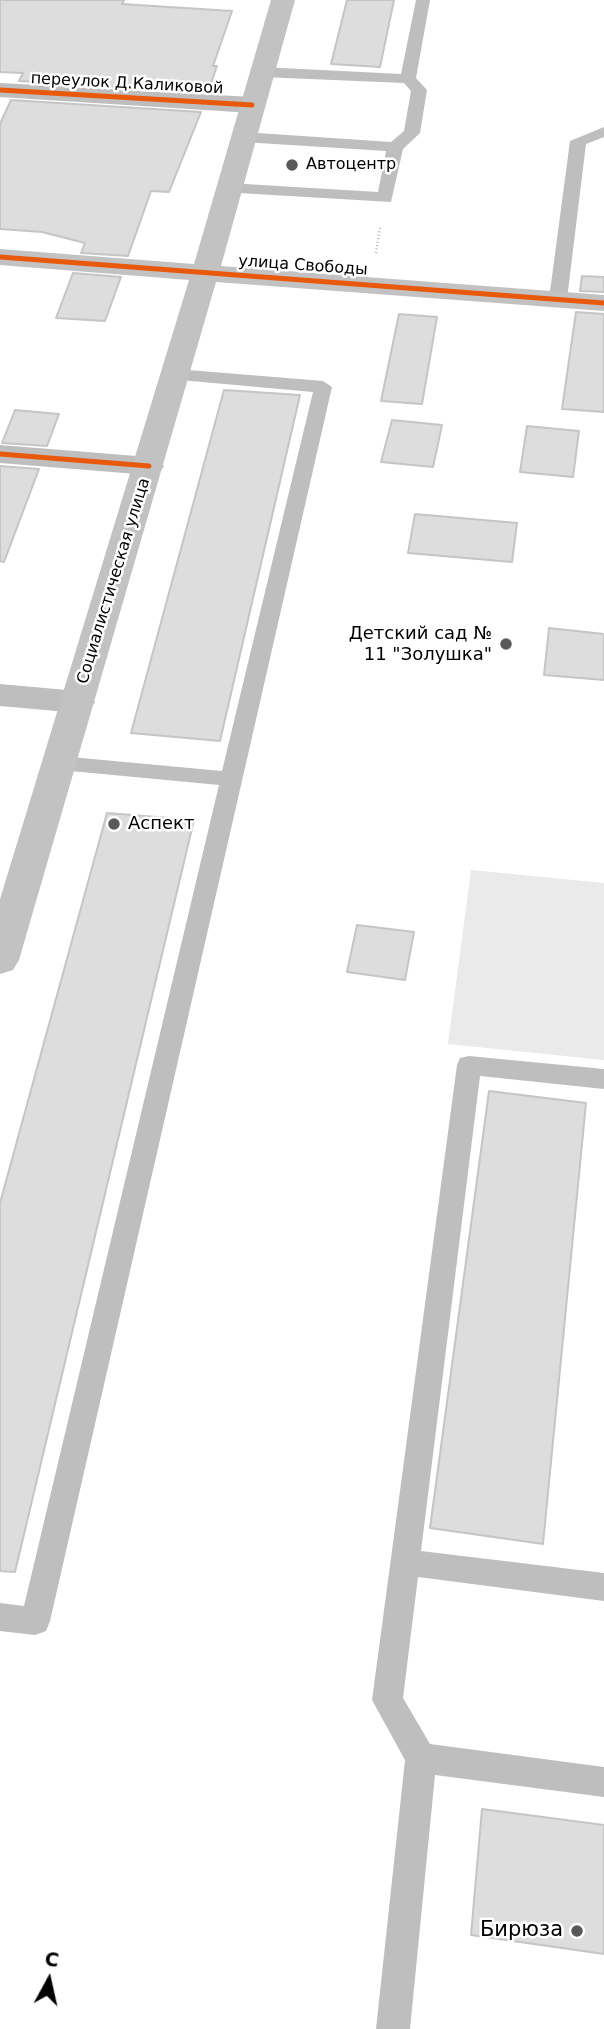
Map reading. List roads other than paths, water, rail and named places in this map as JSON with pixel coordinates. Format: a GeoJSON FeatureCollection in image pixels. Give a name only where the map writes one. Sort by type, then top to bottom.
{"type":"FeatureCollection","features":[{"type":"Feature","properties":{"kind":"main road","name":"Социалистическая улица"},"geometry":{"type":"LineString","coordinates":[[0,960],[176,375],[283,0]]}},
{"type":"Feature","properties":{"kind":"main road","name":"улица Свободы"},"geometry":{"type":"LineString","coordinates":[[0,257],[604,303]]}},
{"type":"Feature","properties":{"kind":"street","name":"переулок Д.Каликовой"},"geometry":{"type":"LineString","coordinates":[[0,90],[252,105]]}},
{"type":"Feature","properties":{"kind":"street"},"geometry":{"type":"LineString","coordinates":[[0,454],[149,466]]}},
{"type":"Feature","properties":{"kind":"street"},"geometry":{"type":"LineString","coordinates":[[0,695],[78,702]]}},
{"type":"Feature","properties":{"kind":"lane"},"geometry":{"type":"LineString","coordinates":[[408,79],[423,0]]}},
{"type":"Feature","properties":{"kind":"lane"},"geometry":{"type":"LineString","coordinates":[[228,188],[385,198],[395,147],[412,132],[419,90],[408,79],[262,72]]}},
{"type":"Feature","properties":{"kind":"lane"},"geometry":{"type":"LineString","coordinates":[[558,299],[578,141],[604,132]]}},
{"type":"Feature","properties":{"kind":"lane"},"geometry":{"type":"LineString","coordinates":[[243,137],[395,147]]}},
{"type":"Feature","properties":{"kind":"lane"},"geometry":{"type":"LineString","coordinates":[[0,1617],[35,1621],[323,387],[176,375]]}},
{"type":"Feature","properties":{"kind":"lane"},"geometry":{"type":"LineString","coordinates":[[60,763],[232,779]]}},
{"type":"Feature","properties":{"kind":"lane"},"geometry":{"type":"LineString","coordinates":[[393,2029],[421,1758],[387,1700],[469,1065],[604,1079]]}},
{"type":"Feature","properties":{"kind":"lane"},"geometry":{"type":"LineString","coordinates":[[405,1562],[604,1587]]}},
{"type":"Feature","properties":{"kind":"lane"},"geometry":{"type":"LineString","coordinates":[[421,1758],[604,1782]]}},
{"type":"Feature","properties":{"kind":"place","name":"Автоцентр"},"geometry":{"type":"Point","coordinates":[292,165]}},
{"type":"Feature","properties":{"kind":"place","name":"Детский сад № 11 \"Золушка\""},"geometry":{"type":"Point","coordinates":[506,644]}},
{"type":"Feature","properties":{"kind":"place","name":"Аспект"},"geometry":{"type":"Point","coordinates":[114,824]}},
{"type":"Feature","properties":{"kind":"place","name":"Бирюза"},"geometry":{"type":"Point","coordinates":[577,1931]}}]}
